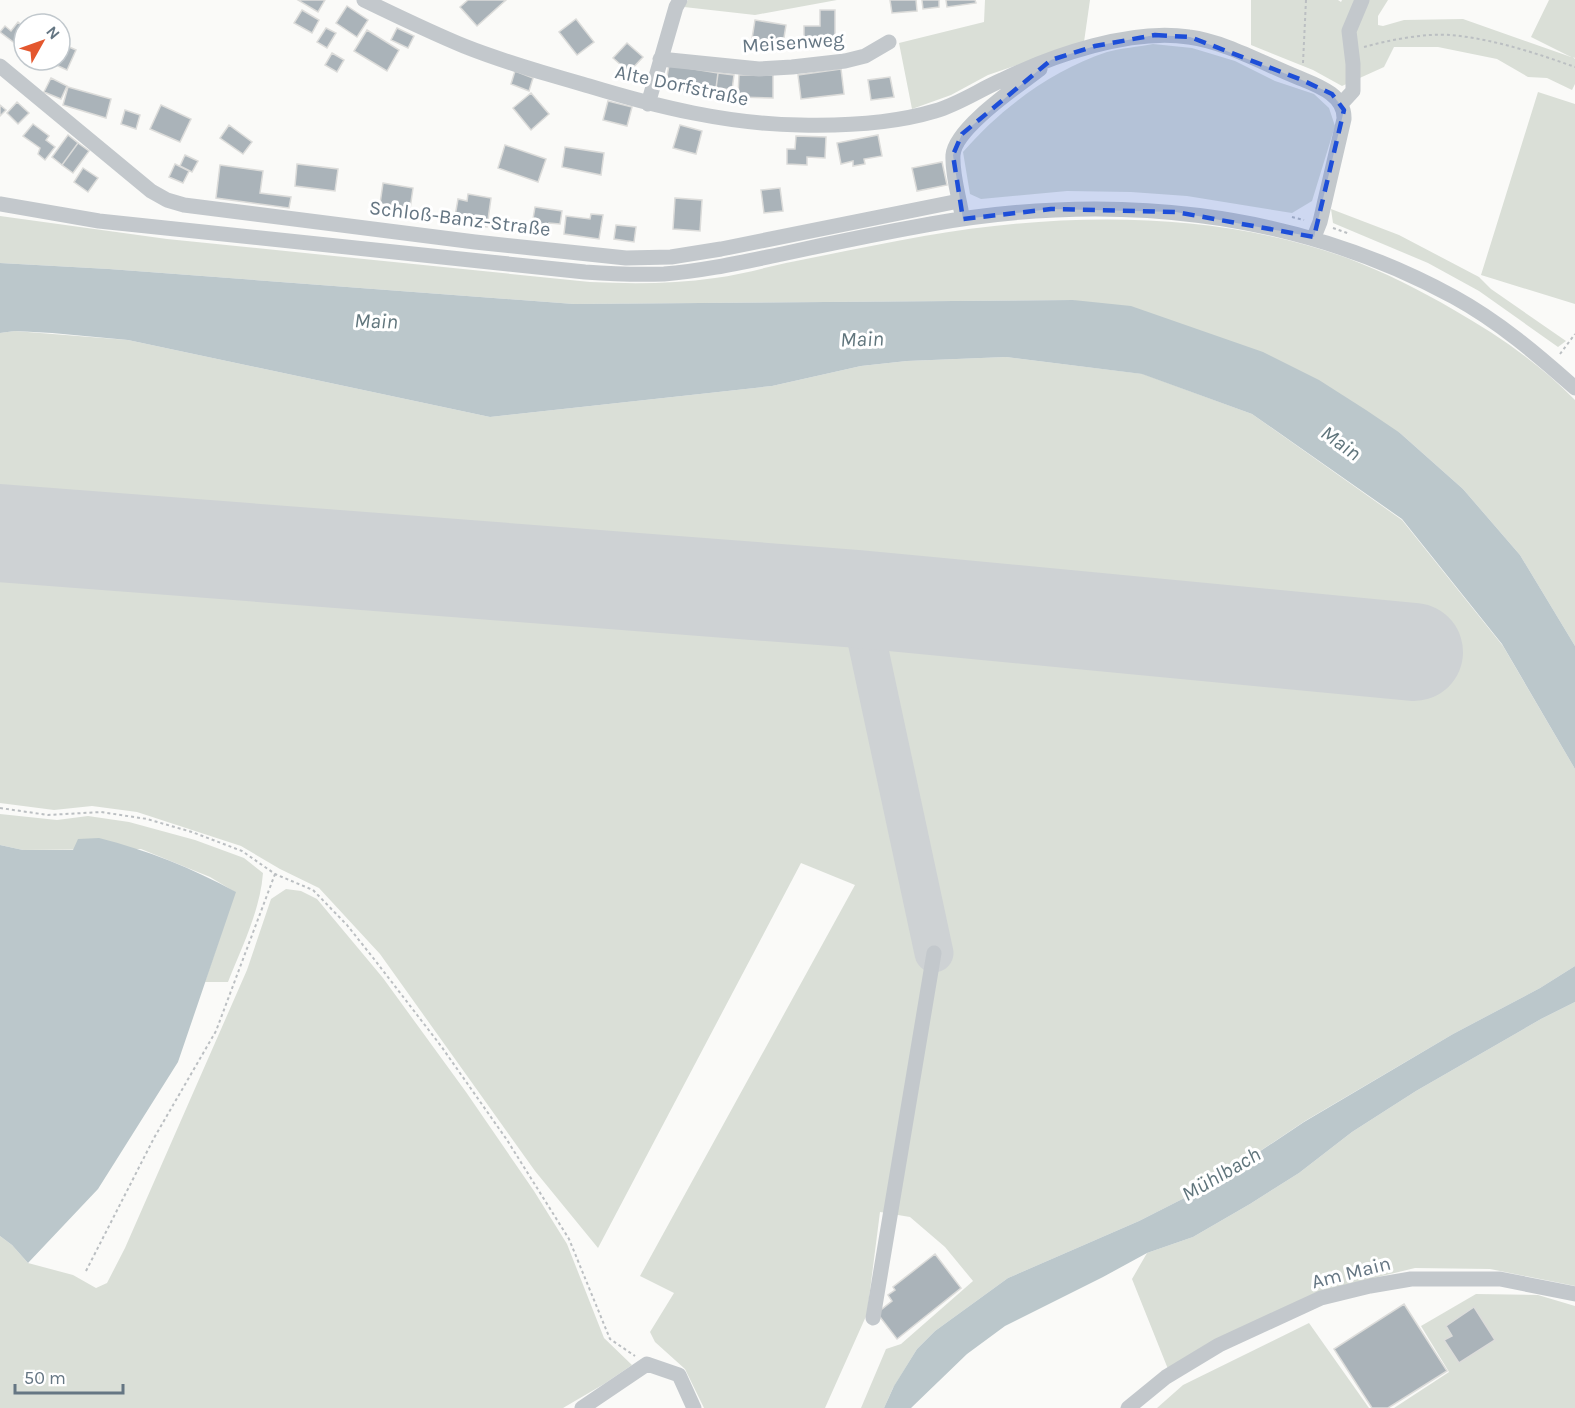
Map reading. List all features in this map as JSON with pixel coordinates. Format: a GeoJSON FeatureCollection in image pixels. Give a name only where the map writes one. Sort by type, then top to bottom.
{"type":"FeatureCollection","features":[{"type":"Feature","properties":{"kind":"street","name":"Alte Dorfstraße"},"geometry":{"type":"LineString","coordinates":[[364,0],[465,47],[648,104],[738,120],[800,125],[884,122],[954,105],[1000,80],[1051,60],[1128,38],[1155,35],[1190,37],[1221,46],[1332,94],[1342,104]]}},
{"type":"Feature","properties":{"kind":"street"},"geometry":{"type":"LineString","coordinates":[[1314,237],[1320,222],[1344,119],[1342,104],[1353,91],[1349,31],[1362,0]]}},
{"type":"Feature","properties":{"kind":"street"},"geometry":{"type":"LineString","coordinates":[[648,104],[676,2]]}},
{"type":"Feature","properties":{"kind":"street","name":"Meisenweg"},"geometry":{"type":"LineString","coordinates":[[660,59],[759,69],[792,67],[844,62],[865,56],[889,42]]}},
{"type":"Feature","properties":{"kind":"street"},"geometry":{"type":"LineString","coordinates":[[963,219],[953,155],[958,140],[992,107],[1051,60]]}},
{"type":"Feature","properties":{"kind":"street","name":"Schloß-Banz-Straße"},"geometry":{"type":"LineString","coordinates":[[0,66],[151,191],[167,200],[202,207],[475,242],[626,258],[671,256],[721,249],[959,201]]}},
{"type":"Feature","properties":{"kind":"street"},"geometry":{"type":"LineString","coordinates":[[0,204],[111,222],[574,271],[636,275],[718,266],[963,219],[1051,209],[1120,208],[1176,212],[1230,219],[1314,237],[1406,273],[1456,298],[1497,325],[1552,367],[1575,388]]}},
{"type":"Feature","properties":{"kind":"street"},"geometry":{"type":"LineString","coordinates":[[873,1318],[934,953]]}},
{"type":"Feature","properties":{"kind":"street","name":"Am Main"},"geometry":{"type":"LineString","coordinates":[[1128,1408],[1166,1377],[1219,1345],[1321,1298],[1350,1290],[1411,1279],[1455,1278],[1500,1279],[1575,1294]]}},
{"type":"Feature","properties":{"kind":"street"},"geometry":{"type":"LineString","coordinates":[[582,1408],[647,1364],[679,1375],[694,1408]]}},
{"type":"Feature","properties":{"kind":"path"},"geometry":{"type":"LineString","coordinates":[[1302,80],[1306,0]]}},
{"type":"Feature","properties":{"kind":"path"},"geometry":{"type":"LineString","coordinates":[[1352,51],[1367,46],[1425,36],[1450,35],[1524,48],[1575,67]]}},
{"type":"Feature","properties":{"kind":"path"},"geometry":{"type":"LineString","coordinates":[[1560,354],[1575,334]]}},
{"type":"Feature","properties":{"kind":"path"},"geometry":{"type":"LineString","coordinates":[[0,808],[48,816],[101,812],[147,819],[192,832],[242,851],[274,874],[313,890],[347,925],[428,1029],[507,1140],[569,1239],[610,1339],[647,1364]]}},
{"type":"Feature","properties":{"kind":"path"},"geometry":{"type":"LineString","coordinates":[[86,1271],[154,1138],[216,1031],[274,874]]}},
{"type":"Feature","properties":{"kind":"highlighted area"},"geometry":{"type":"Polygon","coordinates":[[[1155,35],[1190,37],[1302,80],[1332,94],[1344,110],[1314,237],[1176,212],[1051,209],[963,219],[953,155],[962,134],[1051,60],[1095,46],[1155,35]]]}},
{"type":"Feature","properties":{"kind":"shaded area"},"geometry":{"type":"Polygon","coordinates":[[[688,0],[837,0],[755,15],[684,7],[688,0]]]}},
{"type":"Feature","properties":{"kind":"shaded area"},"geometry":{"type":"Polygon","coordinates":[[[985,0],[1090,0],[1084,42],[988,75],[951,95],[912,109],[899,43],[984,22],[985,0]]]}},
{"type":"Feature","properties":{"kind":"shaded area"},"geometry":{"type":"Polygon","coordinates":[[[1251,0],[1338,0],[1341,2],[1342,0],[1388,0],[1378,16],[1378,25],[1383,26],[1404,20],[1463,19],[1571,57],[1531,37],[1549,0],[1575,0],[1575,58],[1573,57],[1575,59],[1575,84],[1572,90],[1547,78],[1528,77],[1497,59],[1438,47],[1394,47],[1384,67],[1342,86],[1313,70],[1251,45],[1251,0]]]}},
{"type":"Feature","properties":{"kind":"shaded area"},"geometry":{"type":"Polygon","coordinates":[[[1153,44],[1192,48],[1235,61],[1275,81],[1314,94],[1329,108],[1335,126],[1312,201],[1292,213],[1187,196],[1131,192],[1067,191],[981,199],[970,194],[963,152],[1010,106],[1066,69],[1107,52],[1153,44]]]}},
{"type":"Feature","properties":{"kind":"shaded area"},"geometry":{"type":"Polygon","coordinates":[[[1538,92],[1575,104],[1575,304],[1481,275],[1538,92]]]}},
{"type":"Feature","properties":{"kind":"shaded area"},"geometry":{"type":"Polygon","coordinates":[[[1331,209],[1399,235],[1479,277],[1491,289],[1566,341],[1558,347],[1479,291],[1428,263],[1333,223],[1331,209]]]}},
{"type":"Feature","properties":{"kind":"shaded area"},"geometry":{"type":"Polygon","coordinates":[[[0,216],[167,239],[590,282],[621,283],[724,277],[924,236],[1029,223],[1137,220],[1244,231],[1297,242],[1361,263],[1441,303],[1518,351],[1548,374],[1575,400],[1575,646],[1520,555],[1463,489],[1400,433],[1073,300],[574,304],[0,263],[0,216]]]}},
{"type":"Feature","properties":{"kind":"shaded area"},"geometry":{"type":"Polygon","coordinates":[[[15,331],[128,340],[490,417],[772,386],[861,366],[907,361],[1006,357],[1143,374],[1252,414],[1402,520],[1503,646],[1575,769],[1575,966],[1305,1121],[1208,1186],[1139,1221],[1008,1278],[935,1331],[917,1349],[893,1388],[884,1408],[861,1408],[886,1349],[901,1344],[973,1281],[945,1247],[910,1217],[880,1212],[867,1314],[825,1408],[704,1408],[685,1369],[655,1342],[650,1332],[674,1293],[640,1276],[855,885],[801,863],[598,1248],[535,1171],[380,954],[319,888],[241,846],[137,812],[92,806],[54,810],[0,803],[0,333],[15,331]]]}},
{"type":"Feature","properties":{"kind":"shaded area"},"geometry":{"type":"Polygon","coordinates":[[[0,814],[57,820],[88,816],[129,822],[195,840],[244,858],[263,873],[250,929],[228,982],[205,982],[235,892],[210,877],[141,849],[23,850],[0,845],[0,814]]]}},
{"type":"Feature","properties":{"kind":"shaded area"},"geometry":{"type":"Polygon","coordinates":[[[286,889],[301,891],[317,899],[383,978],[466,1092],[534,1191],[567,1244],[604,1338],[632,1365],[563,1408],[0,1408],[0,1236],[12,1245],[28,1263],[73,1275],[96,1288],[107,1283],[125,1248],[247,970],[271,899],[286,889]]]}},
{"type":"Feature","properties":{"kind":"shaded area"},"geometry":{"type":"Polygon","coordinates":[[[1575,1002],[1575,1286],[1490,1269],[1415,1268],[1345,1285],[1168,1369],[1132,1279],[1147,1253],[1193,1237],[1250,1204],[1299,1173],[1352,1132],[1416,1091],[1575,1002]]]}},
{"type":"Feature","properties":{"kind":"shaded area"},"geometry":{"type":"Polygon","coordinates":[[[1476,1294],[1538,1295],[1575,1306],[1575,1408],[1394,1408],[1449,1372],[1421,1326],[1476,1294]]]}},
{"type":"Feature","properties":{"kind":"shaded area"},"geometry":{"type":"Polygon","coordinates":[[[1309,1323],[1369,1408],[1157,1408],[1183,1385],[1309,1323]]]}},
{"type":"Feature","properties":{"kind":"water","name":"Main"},"geometry":{"type":"Polygon","coordinates":[[[0,263],[574,304],[1073,300],[1131,306],[1263,352],[1319,380],[1400,433],[1463,489],[1520,555],[1575,646],[1575,769],[1502,644],[1402,519],[1252,414],[1142,374],[1006,357],[907,361],[861,366],[772,386],[490,417],[128,340],[52,333],[15,331],[0,333],[0,263]]]}},
{"type":"Feature","properties":{"kind":"water"},"geometry":{"type":"Polygon","coordinates":[[[99,838],[169,860],[236,892],[178,1062],[98,1189],[28,1263],[12,1245],[0,1236],[0,845],[23,850],[73,850],[78,839],[99,838]]]}},
{"type":"Feature","properties":{"kind":"water"},"geometry":{"type":"Polygon","coordinates":[[[1575,966],[1575,1002],[1416,1091],[1352,1132],[1299,1173],[1193,1237],[1147,1253],[1005,1326],[967,1354],[911,1408],[884,1408],[894,1386],[917,1349],[935,1331],[1008,1278],[1139,1221],[1208,1186],[1304,1122],[1453,1034],[1540,988],[1575,966]]]}},
{"type":"Feature","properties":{"kind":"building"},"geometry":{"type":"Polygon","coordinates":[[[298,0],[325,0],[318,12],[298,0]]]}},
{"type":"Feature","properties":{"kind":"building"},"geometry":{"type":"Polygon","coordinates":[[[468,0],[506,0],[477,26],[460,7],[468,0]]]}},
{"type":"Feature","properties":{"kind":"building"},"geometry":{"type":"Polygon","coordinates":[[[890,0],[916,0],[917,11],[892,13],[890,0]]]}},
{"type":"Feature","properties":{"kind":"building"},"geometry":{"type":"Polygon","coordinates":[[[922,0],[939,0],[939,7],[923,9],[922,0]]]}},
{"type":"Feature","properties":{"kind":"building"},"geometry":{"type":"Polygon","coordinates":[[[946,0],[975,0],[976,3],[947,7],[946,0]]]}},
{"type":"Feature","properties":{"kind":"building"},"geometry":{"type":"Polygon","coordinates":[[[347,6],[368,20],[357,37],[336,23],[347,6]]]}},
{"type":"Feature","properties":{"kind":"building"},"geometry":{"type":"Polygon","coordinates":[[[302,10],[319,20],[312,33],[294,23],[302,10]]]}},
{"type":"Feature","properties":{"kind":"building"},"geometry":{"type":"Polygon","coordinates":[[[820,10],[835,10],[835,46],[804,45],[804,26],[820,26],[820,10]]]}},
{"type":"Feature","properties":{"kind":"building"},"geometry":{"type":"Polygon","coordinates":[[[576,19],[594,42],[577,55],[559,32],[576,19]]]}},
{"type":"Feature","properties":{"kind":"building"},"geometry":{"type":"Polygon","coordinates":[[[755,20],[786,25],[782,50],[751,45],[755,20]]]}},
{"type":"Feature","properties":{"kind":"building"},"geometry":{"type":"Polygon","coordinates":[[[5,26],[11,31],[12,41],[0,32],[5,26]]]}},
{"type":"Feature","properties":{"kind":"building"},"geometry":{"type":"Polygon","coordinates":[[[326,28],[336,33],[327,48],[317,42],[326,28]]]}},
{"type":"Feature","properties":{"kind":"building"},"geometry":{"type":"Polygon","coordinates":[[[397,28],[414,36],[408,48],[391,40],[397,28]]]}},
{"type":"Feature","properties":{"kind":"building"},"geometry":{"type":"Polygon","coordinates":[[[367,30],[399,50],[387,71],[354,51],[367,30]]]}},
{"type":"Feature","properties":{"kind":"building"},"geometry":{"type":"Polygon","coordinates":[[[627,43],[643,57],[629,72],[613,58],[627,43]]]}},
{"type":"Feature","properties":{"kind":"building"},"geometry":{"type":"Polygon","coordinates":[[[332,53],[344,60],[337,72],[325,65],[332,53]]]}},
{"type":"Feature","properties":{"kind":"building"},"geometry":{"type":"Polygon","coordinates":[[[669,65],[718,73],[715,96],[665,88],[669,65]]]}},
{"type":"Feature","properties":{"kind":"building"},"geometry":{"type":"Polygon","coordinates":[[[841,69],[844,94],[801,99],[798,75],[841,69]]]}},
{"type":"Feature","properties":{"kind":"building"},"geometry":{"type":"Polygon","coordinates":[[[515,71],[533,78],[529,91],[511,84],[515,71]]]}},
{"type":"Feature","properties":{"kind":"building"},"geometry":{"type":"Polygon","coordinates":[[[718,73],[734,75],[732,90],[716,88],[718,73]]]}},
{"type":"Feature","properties":{"kind":"building"},"geometry":{"type":"Polygon","coordinates":[[[739,75],[773,75],[773,98],[738,97],[739,75]]]}},
{"type":"Feature","properties":{"kind":"building"},"geometry":{"type":"Polygon","coordinates":[[[890,77],[894,97],[871,100],[868,80],[890,77]]]}},
{"type":"Feature","properties":{"kind":"building"},"geometry":{"type":"Polygon","coordinates":[[[51,78],[67,86],[61,99],[44,92],[51,78]]]}},
{"type":"Feature","properties":{"kind":"building"},"geometry":{"type":"Polygon","coordinates":[[[68,87],[111,99],[106,118],[63,105],[68,87]]]}},
{"type":"Feature","properties":{"kind":"building"},"geometry":{"type":"Polygon","coordinates":[[[531,93],[549,114],[531,130],[513,108],[531,93]]]}},
{"type":"Feature","properties":{"kind":"building"},"geometry":{"type":"Polygon","coordinates":[[[608,101],[632,107],[627,126],[603,120],[608,101]]]}},
{"type":"Feature","properties":{"kind":"building"},"geometry":{"type":"Polygon","coordinates":[[[17,102],[29,113],[18,124],[7,113],[17,102]]]}},
{"type":"Feature","properties":{"kind":"building"},"geometry":{"type":"Polygon","coordinates":[[[0,105],[6,110],[0,116],[0,105]]]}},
{"type":"Feature","properties":{"kind":"building"},"geometry":{"type":"Polygon","coordinates":[[[161,105],[191,119],[180,142],[150,129],[161,105]]]}},
{"type":"Feature","properties":{"kind":"building"},"geometry":{"type":"Polygon","coordinates":[[[125,110],[140,115],[136,129],[121,124],[125,110]]]}},
{"type":"Feature","properties":{"kind":"building"},"geometry":{"type":"Polygon","coordinates":[[[33,124],[49,136],[46,140],[55,147],[45,160],[38,154],[40,148],[23,136],[33,124]]]}},
{"type":"Feature","properties":{"kind":"building"},"geometry":{"type":"Polygon","coordinates":[[[229,125],[252,142],[243,154],[220,138],[229,125]]]}},
{"type":"Feature","properties":{"kind":"building"},"geometry":{"type":"Polygon","coordinates":[[[680,125],[702,131],[696,154],[673,148],[680,125]]]}},
{"type":"Feature","properties":{"kind":"building"},"geometry":{"type":"Polygon","coordinates":[[[68,135],[78,143],[62,165],[52,157],[68,135]]]}},
{"type":"Feature","properties":{"kind":"building"},"geometry":{"type":"Polygon","coordinates":[[[878,135],[882,156],[864,159],[865,164],[853,166],[853,161],[841,164],[837,143],[878,135]]]}},
{"type":"Feature","properties":{"kind":"building"},"geometry":{"type":"Polygon","coordinates":[[[796,136],[826,137],[825,158],[807,157],[807,165],[787,164],[787,149],[795,149],[796,136]]]}},
{"type":"Feature","properties":{"kind":"building"},"geometry":{"type":"Polygon","coordinates":[[[78,143],[89,151],[73,173],[62,165],[78,143]]]}},
{"type":"Feature","properties":{"kind":"building"},"geometry":{"type":"Polygon","coordinates":[[[505,145],[546,159],[538,182],[498,168],[505,145]]]}},
{"type":"Feature","properties":{"kind":"building"},"geometry":{"type":"Polygon","coordinates":[[[565,147],[604,153],[601,175],[562,167],[565,147]]]}},
{"type":"Feature","properties":{"kind":"building"},"geometry":{"type":"Polygon","coordinates":[[[185,155],[198,161],[192,172],[180,166],[185,155]]]}},
{"type":"Feature","properties":{"kind":"building"},"geometry":{"type":"Polygon","coordinates":[[[942,162],[947,185],[917,191],[912,168],[942,162]]]}},
{"type":"Feature","properties":{"kind":"building"},"geometry":{"type":"Polygon","coordinates":[[[175,164],[189,171],[183,183],[169,177],[175,164]]]}},
{"type":"Feature","properties":{"kind":"building"},"geometry":{"type":"Polygon","coordinates":[[[297,164],[338,169],[335,191],[295,186],[297,164]]]}},
{"type":"Feature","properties":{"kind":"building"},"geometry":{"type":"Polygon","coordinates":[[[220,165],[263,171],[260,193],[291,197],[289,208],[216,198],[220,165]]]}},
{"type":"Feature","properties":{"kind":"building"},"geometry":{"type":"Polygon","coordinates":[[[83,168],[98,178],[88,192],[74,182],[83,168]]]}},
{"type":"Feature","properties":{"kind":"building"},"geometry":{"type":"Polygon","coordinates":[[[383,183],[413,188],[410,209],[380,204],[383,183]]]}},
{"type":"Feature","properties":{"kind":"building"},"geometry":{"type":"Polygon","coordinates":[[[780,188],[783,211],[764,213],[761,190],[780,188]]]}},
{"type":"Feature","properties":{"kind":"building"},"geometry":{"type":"Polygon","coordinates":[[[468,194],[491,198],[487,227],[454,222],[458,199],[467,201],[468,194]]]}},
{"type":"Feature","properties":{"kind":"building"},"geometry":{"type":"Polygon","coordinates":[[[675,198],[702,200],[700,231],[673,229],[675,198]]]}},
{"type":"Feature","properties":{"kind":"building"},"geometry":{"type":"Polygon","coordinates":[[[535,207],[562,211],[560,224],[549,223],[548,233],[531,231],[535,207]]]}},
{"type":"Feature","properties":{"kind":"building"},"geometry":{"type":"Polygon","coordinates":[[[591,214],[603,215],[599,239],[564,234],[566,216],[590,219],[591,214]]]}},
{"type":"Feature","properties":{"kind":"building"},"geometry":{"type":"Polygon","coordinates":[[[616,225],[636,227],[634,242],[614,239],[616,225]]]}},
{"type":"Feature","properties":{"kind":"building"},"geometry":{"type":"Polygon","coordinates":[[[935,1254],[961,1288],[897,1339],[877,1313],[892,1301],[888,1295],[895,1290],[893,1287],[935,1254]]]}},
{"type":"Feature","properties":{"kind":"building"},"geometry":{"type":"Polygon","coordinates":[[[1404,1304],[1447,1371],[1388,1408],[1372,1408],[1334,1349],[1404,1304]]]}},
{"type":"Feature","properties":{"kind":"building"},"geometry":{"type":"Polygon","coordinates":[[[1474,1307],[1495,1340],[1459,1363],[1444,1340],[1452,1336],[1446,1326],[1474,1307]]]}},
{"type":"Feature","properties":{"kind":"taxiway"},"geometry":{"type":"LineString","coordinates":[[858,599],[934,953]]}},
{"type":"Feature","properties":{"kind":"runway"},"geometry":{"type":"LineString","coordinates":[[0,533],[858,599],[1414,652]]}},
{"type":"Feature","properties":{"kind":"water label","name":"Mühlbach"},"geometry":{"type":"Point","coordinates":[1221,1174]}}]}
